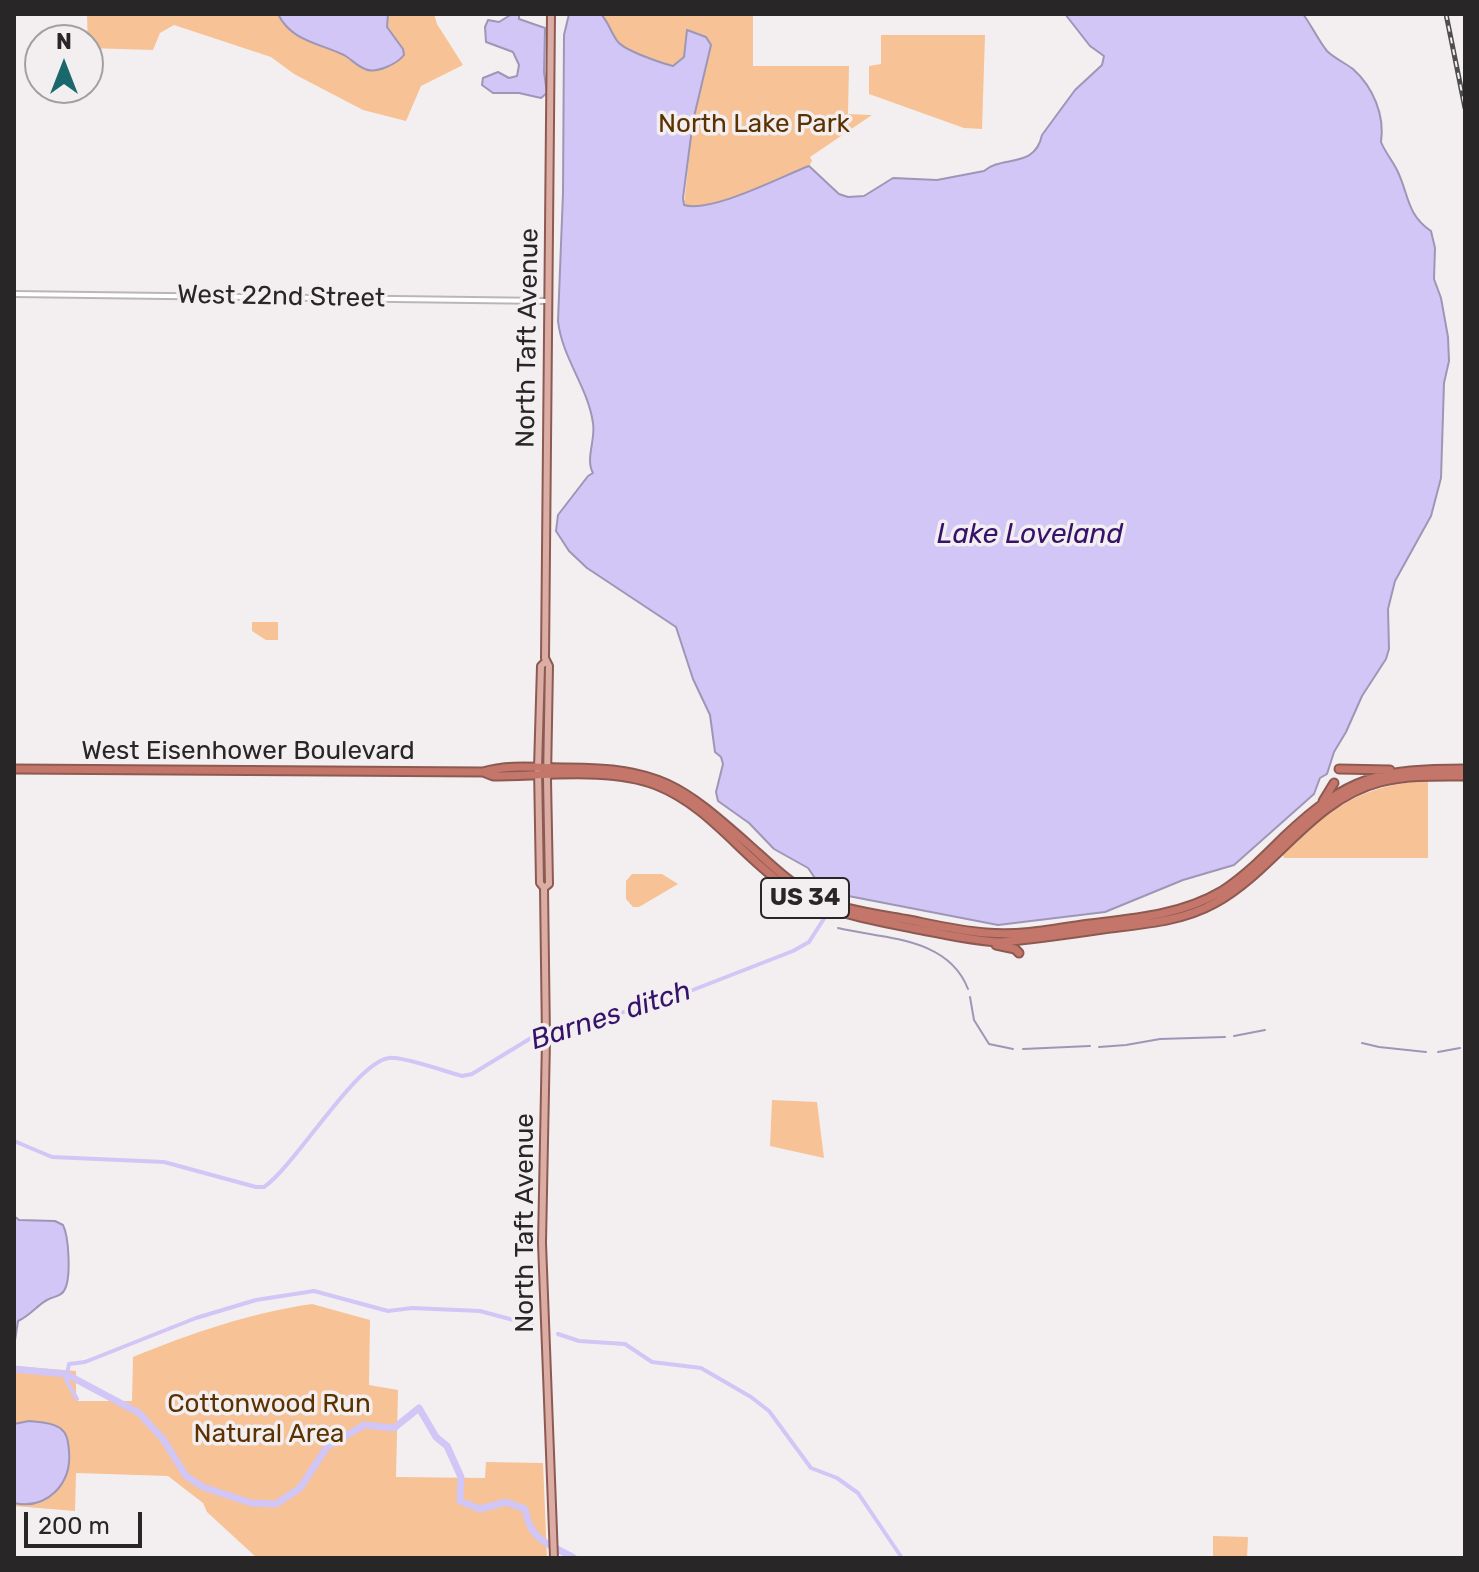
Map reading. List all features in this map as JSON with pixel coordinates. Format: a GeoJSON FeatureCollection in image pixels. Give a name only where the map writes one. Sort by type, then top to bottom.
{"type":"FeatureCollection","features":[{"type":"Feature","properties":{"kind":"highway","name":"West Eisenhower Boulevard"},"geometry":{"type":"LineString","coordinates":[[14,769],[483,772],[493,776],[624,770],[667,783],[702,805],[796,886],[823,900],[857,911],[969,931],[1010,934],[1157,915],[1186,907],[1228,887],[1323,802],[1358,783],[1404,771],[1465,769]]}},
{"type":"Feature","properties":{"kind":"highway"},"geometry":{"type":"LineString","coordinates":[[1339,769],[1404,771]]}},
{"type":"Feature","properties":{"kind":"highway","name":"West Eisenhower Boulevard"},"geometry":{"type":"LineString","coordinates":[[543,772],[609,776],[657,785],[703,814],[780,883],[822,907],[851,916],[987,941],[1025,940],[1179,917],[1214,904],[1231,893],[1325,810],[1364,788],[1401,778],[1465,776]]}},
{"type":"Feature","properties":{"kind":"highway"},"geometry":{"type":"LineString","coordinates":[[1323,802],[1334,783]]}},
{"type":"Feature","properties":{"kind":"highway"},"geometry":{"type":"LineString","coordinates":[[1280,851],[1284,862]]}},
{"type":"Feature","properties":{"kind":"highway"},"geometry":{"type":"LineString","coordinates":[[1179,917],[1186,907]]}},
{"type":"Feature","properties":{"kind":"highway"},"geometry":{"type":"LineString","coordinates":[[987,941],[1019,953]]}},
{"type":"Feature","properties":{"kind":"main road","name":"North Taft Avenue"},"geometry":{"type":"LineString","coordinates":[[551,14],[545,662],[549,666],[540,883],[544,888],[546,1030],[542,1243],[554,1556]]}},
{"type":"Feature","properties":{"kind":"street","name":"West 22nd Street"},"geometry":{"type":"LineString","coordinates":[[14,294],[547,301]]}},
{"type":"Feature","properties":{"kind":"green space"},"geometry":{"type":"Polygon","coordinates":[[[87,14],[434,14],[463,65],[421,86],[406,121],[363,110],[294,74],[271,57],[174,25],[160,33],[153,50],[104,48],[104,24],[87,24],[87,14]]]}},
{"type":"Feature","properties":{"kind":"green space","name":"North Lake Park"},"geometry":{"type":"Polygon","coordinates":[[[601,14],[753,14],[753,66],[849,66],[848,114],[872,115],[810,157],[812,161],[809,166],[728,199],[711,204],[684,205],[693,121],[711,45],[685,48],[684,57],[673,66],[623,45],[601,14]]]}},
{"type":"Feature","properties":{"kind":"green space"},"geometry":{"type":"Polygon","coordinates":[[[881,35],[985,35],[982,129],[964,128],[869,94],[869,66],[881,64],[881,35]]]}},
{"type":"Feature","properties":{"kind":"green space"},"geometry":{"type":"Polygon","coordinates":[[[252,622],[278,622],[278,640],[266,640],[252,631],[252,622]]]}},
{"type":"Feature","properties":{"kind":"green space"},"geometry":{"type":"Polygon","coordinates":[[[1428,781],[1428,858],[1284,858],[1282,853],[1299,837],[1348,802],[1384,787],[1428,781]]]}},
{"type":"Feature","properties":{"kind":"green space"},"geometry":{"type":"Polygon","coordinates":[[[632,874],[662,874],[678,884],[639,907],[633,907],[626,899],[626,881],[632,874]]]}},
{"type":"Feature","properties":{"kind":"green space"},"geometry":{"type":"Polygon","coordinates":[[[772,1100],[817,1102],[824,1158],[770,1146],[772,1100]]]}},
{"type":"Feature","properties":{"kind":"green space","name":"Cottonwood Run Natural Area"},"geometry":{"type":"Polygon","coordinates":[[[312,1304],[370,1320],[369,1385],[398,1390],[396,1477],[485,1478],[486,1462],[543,1463],[547,1558],[257,1558],[207,1512],[203,1503],[168,1476],[76,1473],[75,1511],[14,1506],[14,1366],[76,1371],[76,1401],[132,1401],[133,1357],[221,1325],[312,1304]]]}},
{"type":"Feature","properties":{"kind":"green space"},"geometry":{"type":"Polygon","coordinates":[[[1213,1536],[1248,1537],[1247,1558],[1213,1558],[1213,1536]]]}},
{"type":"Feature","properties":{"kind":"water"},"geometry":{"type":"Polygon","coordinates":[[[278,14],[388,14],[387,27],[404,55],[386,67],[365,69],[344,55],[298,36],[278,14]]]}},
{"type":"Feature","properties":{"kind":"water"},"geometry":{"type":"Polygon","coordinates":[[[512,14],[519,14],[519,19],[545,28],[547,93],[541,98],[519,93],[493,93],[482,85],[483,78],[498,72],[509,78],[517,76],[519,65],[513,52],[486,42],[488,20],[499,22],[512,14]]]}},
{"type":"Feature","properties":{"kind":"water","name":"Lake Loveland"},"geometry":{"type":"Polygon","coordinates":[[[569,14],[601,14],[622,45],[673,66],[684,57],[687,30],[706,37],[711,45],[693,121],[684,205],[711,204],[728,199],[809,166],[839,194],[848,197],[864,196],[893,178],[937,180],[984,171],[1033,153],[1042,135],[1075,90],[1102,65],[1104,56],[1090,46],[1065,14],[1303,14],[1327,51],[1353,69],[1366,84],[1379,112],[1381,142],[1397,170],[1412,211],[1431,231],[1435,248],[1434,279],[1441,298],[1449,361],[1444,383],[1441,478],[1431,516],[1395,581],[1388,609],[1389,649],[1386,659],[1362,696],[1334,752],[1327,774],[1320,778],[1314,794],[1234,865],[1183,880],[1105,912],[998,925],[838,894],[835,901],[823,897],[826,889],[808,868],[774,849],[749,823],[718,801],[716,792],[723,764],[715,752],[710,715],[693,679],[676,627],[587,568],[569,551],[556,531],[558,515],[593,473],[590,462],[594,429],[590,410],[564,347],[558,321],[564,35],[569,14]]]}},
{"type":"Feature","properties":{"kind":"water"},"geometry":{"type":"Polygon","coordinates":[[[14,1216],[19,1220],[55,1221],[63,1225],[69,1267],[62,1293],[18,1321],[14,1347],[14,1216]]]}},
{"type":"Feature","properties":{"kind":"water"},"geometry":{"type":"Polygon","coordinates":[[[29,1421],[63,1430],[68,1441],[69,1463],[62,1484],[47,1498],[26,1504],[14,1503],[14,1424],[29,1421]]]}},
{"type":"Feature","properties":{"kind":"waterway","name":"Barnes ditch"},"geometry":{"type":"LineString","coordinates":[[14,1141],[52,1157],[164,1162],[264,1187],[343,1095],[375,1064],[395,1058],[462,1076],[472,1074],[531,1038],[667,1000],[793,951],[809,942],[825,917]]}},
{"type":"Feature","properties":{"kind":"waterway"},"geometry":{"type":"LineString","coordinates":[[838,928],[895,938],[930,950],[946,959],[959,972],[968,989]]}},
{"type":"Feature","properties":{"kind":"waterway"},"geometry":{"type":"LineString","coordinates":[[970,997],[974,1020],[989,1044],[1013,1049]]}},
{"type":"Feature","properties":{"kind":"waterway"},"geometry":{"type":"LineString","coordinates":[[1234,1036],[1265,1030]]}},
{"type":"Feature","properties":{"kind":"waterway"},"geometry":{"type":"LineString","coordinates":[[1099,1047],[1160,1039],[1225,1037]]}},
{"type":"Feature","properties":{"kind":"waterway"},"geometry":{"type":"LineString","coordinates":[[1362,1043],[1426,1052]]}},
{"type":"Feature","properties":{"kind":"waterway"},"geometry":{"type":"LineString","coordinates":[[1023,1049],[1090,1046]]}},
{"type":"Feature","properties":{"kind":"waterway"},"geometry":{"type":"LineString","coordinates":[[1438,1052],[1460,1048]]}},
{"type":"Feature","properties":{"kind":"waterway"},"geometry":{"type":"LineString","coordinates":[[77,1399],[66,1380],[69,1364],[85,1362],[196,1318],[256,1300],[314,1291],[388,1311],[412,1308],[480,1311],[532,1325]]}},
{"type":"Feature","properties":{"kind":"waterway"},"geometry":{"type":"LineString","coordinates":[[558,1334],[579,1341],[625,1344],[652,1362],[701,1368],[751,1397],[769,1411],[811,1468],[837,1478],[858,1493],[902,1558]]}},
{"type":"Feature","properties":{"kind":"waterway"},"geometry":{"type":"LineString","coordinates":[[14,1369],[66,1374],[139,1413],[163,1439],[186,1476],[203,1487],[251,1503],[276,1504],[300,1488],[327,1447],[364,1425],[394,1428],[419,1408],[436,1437],[447,1446],[461,1477],[460,1501],[480,1509],[506,1502],[525,1509],[536,1535],[574,1558]]}},
{"type":"Feature","properties":{"kind":"railway"},"geometry":{"type":"LineString","coordinates":[[1446,14],[1465,108]]}}]}
